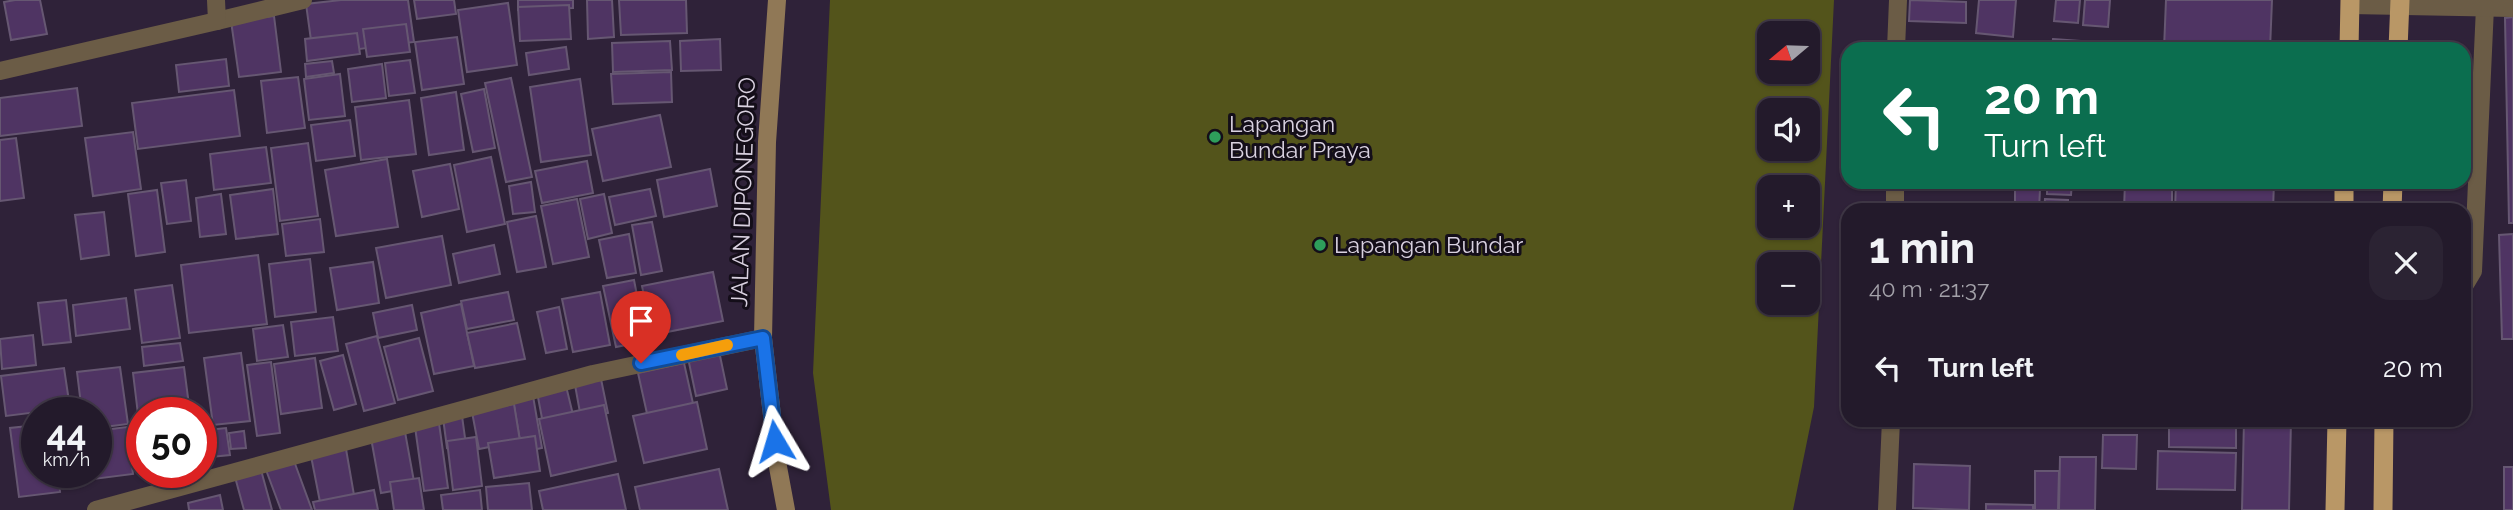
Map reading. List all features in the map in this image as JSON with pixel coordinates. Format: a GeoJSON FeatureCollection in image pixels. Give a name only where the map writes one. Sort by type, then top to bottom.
{"type":"FeatureCollection","features":[{"type":"Feature","properties":{"kind":"highway"},"geometry":{"type":"LineString","coordinates":[[2398,42],[2400,2]]}},
{"type":"Feature","properties":{"kind":"highway"},"geometry":{"type":"LineString","coordinates":[[2349,42],[2350,3]]}},
{"type":"Feature","properties":{"kind":"highway"},"geometry":{"type":"LineString","coordinates":[[2335,510],[2337,427]]}},
{"type":"Feature","properties":{"kind":"highway"},"geometry":{"type":"LineString","coordinates":[[2383,510],[2384,427]]}},
{"type":"Feature","properties":{"kind":"main road","name":"JALAN DIPONEGORO"},"geometry":{"type":"LineString","coordinates":[[777,0],[766,142],[763,338],[778,467],[786,510]]}},
{"type":"Feature","properties":{"kind":"street"},"geometry":{"type":"LineString","coordinates":[[216,0],[217,21]]}},
{"type":"Feature","properties":{"kind":"street"},"geometry":{"type":"LineString","coordinates":[[0,71],[303,0]]}},
{"type":"Feature","properties":{"kind":"street"},"geometry":{"type":"LineString","coordinates":[[1896,42],[1898,0]]}},
{"type":"Feature","properties":{"kind":"street"},"geometry":{"type":"LineString","coordinates":[[2350,3],[2400,2],[2513,8]]}},
{"type":"Feature","properties":{"kind":"street"},"geometry":{"type":"LineString","coordinates":[[2471,274],[2486,7]]}},
{"type":"Feature","properties":{"kind":"street"},"geometry":{"type":"LineString","coordinates":[[96,510],[593,373],[763,338]]}},
{"type":"Feature","properties":{"kind":"street"},"geometry":{"type":"LineString","coordinates":[[1887,510],[1891,427]]}},
{"type":"Feature","properties":{"kind":"shaded area","name":"Lapangan Bundar"},"geometry":{"type":"Polygon","coordinates":[[[830,0],[1834,0],[1820,285],[1820,252],[1757,252],[1757,315],[1819,315],[1814,407],[1793,510],[831,510],[813,373],[830,0]]]}},
{"type":"Feature","properties":{"kind":"building"},"geometry":{"type":"Polygon","coordinates":[[[40,0],[47,34],[11,40],[4,2],[40,0]]]}},
{"type":"Feature","properties":{"kind":"building"},"geometry":{"type":"Polygon","coordinates":[[[341,0],[408,0],[414,42],[313,55],[306,4],[341,0]]]}},
{"type":"Feature","properties":{"kind":"building"},"geometry":{"type":"Polygon","coordinates":[[[414,0],[454,0],[456,14],[417,19],[414,0]]]}},
{"type":"Feature","properties":{"kind":"building"},"geometry":{"type":"Polygon","coordinates":[[[518,0],[573,0],[573,8],[518,10],[518,0]]]}},
{"type":"Feature","properties":{"kind":"building"},"geometry":{"type":"Polygon","coordinates":[[[587,0],[612,0],[614,37],[588,39],[587,0]]]}},
{"type":"Feature","properties":{"kind":"building"},"geometry":{"type":"Polygon","coordinates":[[[619,0],[686,0],[687,33],[621,35],[619,0]]]}},
{"type":"Feature","properties":{"kind":"building"},"geometry":{"type":"Polygon","coordinates":[[[1910,0],[1966,2],[1966,23],[1909,21],[1910,0]]]}},
{"type":"Feature","properties":{"kind":"building"},"geometry":{"type":"Polygon","coordinates":[[[1979,0],[2016,0],[2013,37],[1976,33],[1979,0]]]}},
{"type":"Feature","properties":{"kind":"building"},"geometry":{"type":"Polygon","coordinates":[[[2056,0],[2080,0],[2078,23],[2054,21],[2056,0]]]}},
{"type":"Feature","properties":{"kind":"building"},"geometry":{"type":"Polygon","coordinates":[[[2085,0],[2110,0],[2108,27],[2083,25],[2085,0]]]}},
{"type":"Feature","properties":{"kind":"building"},"geometry":{"type":"Polygon","coordinates":[[[2166,0],[2272,0],[2270,42],[2164,42],[2166,0]]]}},
{"type":"Feature","properties":{"kind":"building"},"geometry":{"type":"Polygon","coordinates":[[[508,3],[517,65],[467,72],[458,10],[508,3]]]}},
{"type":"Feature","properties":{"kind":"building"},"geometry":{"type":"Polygon","coordinates":[[[569,5],[571,39],[520,41],[518,7],[569,5]]]}},
{"type":"Feature","properties":{"kind":"building"},"geometry":{"type":"Polygon","coordinates":[[[274,16],[281,72],[239,77],[231,21],[274,16]]]}},
{"type":"Feature","properties":{"kind":"building"},"geometry":{"type":"Polygon","coordinates":[[[2513,17],[2513,223],[2509,223],[2505,18],[2513,17]]]}},
{"type":"Feature","properties":{"kind":"building"},"geometry":{"type":"Polygon","coordinates":[[[406,24],[410,52],[367,57],[363,29],[406,24]]]}},
{"type":"Feature","properties":{"kind":"building"},"geometry":{"type":"Polygon","coordinates":[[[357,33],[360,54],[307,61],[305,39],[357,33]]]}},
{"type":"Feature","properties":{"kind":"building"},"geometry":{"type":"Polygon","coordinates":[[[457,37],[464,84],[422,90],[415,42],[457,37]]]}},
{"type":"Feature","properties":{"kind":"building"},"geometry":{"type":"Polygon","coordinates":[[[720,39],[721,70],[681,71],[680,41],[720,39]]]}},
{"type":"Feature","properties":{"kind":"building"},"geometry":{"type":"Polygon","coordinates":[[[2053,39],[2080,41],[2080,42],[2053,42],[2053,39]]]}},
{"type":"Feature","properties":{"kind":"building"},"geometry":{"type":"Polygon","coordinates":[[[670,41],[672,70],[613,72],[612,43],[670,41]]]}},
{"type":"Feature","properties":{"kind":"building"},"geometry":{"type":"Polygon","coordinates":[[[566,47],[569,69],[529,75],[526,53],[566,47]]]}},
{"type":"Feature","properties":{"kind":"building"},"geometry":{"type":"Polygon","coordinates":[[[226,59],[229,86],[179,92],[176,65],[226,59]]]}},
{"type":"Feature","properties":{"kind":"building"},"geometry":{"type":"Polygon","coordinates":[[[410,60],[415,93],[389,96],[385,63],[410,60]]]}},
{"type":"Feature","properties":{"kind":"building"},"geometry":{"type":"Polygon","coordinates":[[[332,61],[334,73],[306,77],[305,64],[332,61]]]}},
{"type":"Feature","properties":{"kind":"building"},"geometry":{"type":"Polygon","coordinates":[[[382,64],[386,98],[352,102],[348,69],[382,64]]]}},
{"type":"Feature","properties":{"kind":"building"},"geometry":{"type":"Polygon","coordinates":[[[671,72],[672,102],[613,104],[611,74],[671,72]]]}},
{"type":"Feature","properties":{"kind":"building"},"geometry":{"type":"Polygon","coordinates":[[[340,74],[345,116],[309,120],[304,79],[340,74]]]}},
{"type":"Feature","properties":{"kind":"building"},"geometry":{"type":"Polygon","coordinates":[[[298,77],[305,128],[267,133],[261,81],[298,77]]]}},
{"type":"Feature","properties":{"kind":"building"},"geometry":{"type":"Polygon","coordinates":[[[511,78],[532,177],[506,182],[485,83],[511,78]]]}},
{"type":"Feature","properties":{"kind":"building"},"geometry":{"type":"Polygon","coordinates":[[[580,79],[591,155],[541,162],[530,87],[580,79]]]}},
{"type":"Feature","properties":{"kind":"building"},"geometry":{"type":"Polygon","coordinates":[[[77,88],[82,126],[0,136],[0,98],[77,88]]]}},
{"type":"Feature","properties":{"kind":"building"},"geometry":{"type":"Polygon","coordinates":[[[484,89],[495,148],[473,152],[461,94],[484,89]]]}},
{"type":"Feature","properties":{"kind":"building"},"geometry":{"type":"Polygon","coordinates":[[[234,90],[240,136],[138,149],[132,103],[234,90]]]}},
{"type":"Feature","properties":{"kind":"building"},"geometry":{"type":"Polygon","coordinates":[[[456,92],[464,150],[429,155],[421,98],[456,92]]]}},
{"type":"Feature","properties":{"kind":"building"},"geometry":{"type":"Polygon","coordinates":[[[409,100],[416,154],[361,160],[355,107],[409,100]]]}},
{"type":"Feature","properties":{"kind":"building"},"geometry":{"type":"Polygon","coordinates":[[[660,115],[671,167],[603,181],[592,129],[660,115]]]}},
{"type":"Feature","properties":{"kind":"building"},"geometry":{"type":"Polygon","coordinates":[[[350,120],[355,156],[316,161],[311,125],[350,120]]]}},
{"type":"Feature","properties":{"kind":"building"},"geometry":{"type":"Polygon","coordinates":[[[133,132],[141,189],[93,196],[85,138],[133,132]]]}},
{"type":"Feature","properties":{"kind":"building"},"geometry":{"type":"Polygon","coordinates":[[[16,138],[24,198],[0,201],[0,140],[16,138]]]}},
{"type":"Feature","properties":{"kind":"building"},"geometry":{"type":"Polygon","coordinates":[[[308,143],[318,216],[280,221],[271,148],[308,143]]]}},
{"type":"Feature","properties":{"kind":"building"},"geometry":{"type":"Polygon","coordinates":[[[266,147],[271,183],[214,190],[210,154],[266,147]]]}},
{"type":"Feature","properties":{"kind":"building"},"geometry":{"type":"Polygon","coordinates":[[[491,157],[505,224],[467,232],[454,165],[491,157]]]}},
{"type":"Feature","properties":{"kind":"building"},"geometry":{"type":"Polygon","coordinates":[[[387,159],[398,227],[336,236],[325,170],[387,159]]]}},
{"type":"Feature","properties":{"kind":"building"},"geometry":{"type":"Polygon","coordinates":[[[587,161],[593,193],[542,203],[535,171],[587,161]]]}},
{"type":"Feature","properties":{"kind":"building"},"geometry":{"type":"Polygon","coordinates":[[[450,164],[459,209],[422,217],[413,171],[450,164]]]}},
{"type":"Feature","properties":{"kind":"building"},"geometry":{"type":"Polygon","coordinates":[[[710,169],[717,206],[664,217],[657,180],[710,169]]]}},
{"type":"Feature","properties":{"kind":"building"},"geometry":{"type":"Polygon","coordinates":[[[186,180],[191,221],[167,224],[161,183],[186,180]]]}},
{"type":"Feature","properties":{"kind":"building"},"geometry":{"type":"Polygon","coordinates":[[[531,182],[535,212],[513,214],[509,186],[531,182]]]}},
{"type":"Feature","properties":{"kind":"building"},"geometry":{"type":"Polygon","coordinates":[[[273,189],[278,234],[236,239],[230,195],[273,189]]]}},
{"type":"Feature","properties":{"kind":"building"},"geometry":{"type":"Polygon","coordinates":[[[650,189],[656,216],[615,225],[609,197],[650,189]]]}},
{"type":"Feature","properties":{"kind":"building"},"geometry":{"type":"Polygon","coordinates":[[[2015,189],[2040,189],[2039,203],[2015,203],[2015,189]]]}},
{"type":"Feature","properties":{"kind":"building"},"geometry":{"type":"Polygon","coordinates":[[[2047,189],[2071,189],[2071,195],[2047,194],[2047,189]]]}},
{"type":"Feature","properties":{"kind":"building"},"geometry":{"type":"Polygon","coordinates":[[[2125,189],[2172,189],[2172,203],[2124,203],[2125,189]]]}},
{"type":"Feature","properties":{"kind":"building"},"geometry":{"type":"Polygon","coordinates":[[[2176,189],[2274,189],[2273,203],[2175,203],[2176,189]]]}},
{"type":"Feature","properties":{"kind":"building"},"geometry":{"type":"Polygon","coordinates":[[[157,190],[165,252],[136,256],[128,194],[157,190]]]}},
{"type":"Feature","properties":{"kind":"building"},"geometry":{"type":"Polygon","coordinates":[[[221,194],[226,234],[200,237],[196,198],[221,194]]]}},
{"type":"Feature","properties":{"kind":"building"},"geometry":{"type":"Polygon","coordinates":[[[604,194],[612,233],[588,239],[580,199],[604,194]]]}},
{"type":"Feature","properties":{"kind":"building"},"geometry":{"type":"Polygon","coordinates":[[[577,199],[589,257],[553,264],[541,206],[577,199]]]}},
{"type":"Feature","properties":{"kind":"building"},"geometry":{"type":"Polygon","coordinates":[[[2045,199],[2068,200],[2068,203],[2045,203],[2045,199]]]}},
{"type":"Feature","properties":{"kind":"building"},"geometry":{"type":"Polygon","coordinates":[[[104,212],[109,255],[81,259],[75,215],[104,212]]]}},
{"type":"Feature","properties":{"kind":"building"},"geometry":{"type":"Polygon","coordinates":[[[536,216],[546,267],[517,272],[507,222],[536,216]]]}},
{"type":"Feature","properties":{"kind":"building"},"geometry":{"type":"Polygon","coordinates":[[[320,219],[324,252],[286,256],[282,224],[320,219]]]}},
{"type":"Feature","properties":{"kind":"building"},"geometry":{"type":"Polygon","coordinates":[[[652,222],[662,271],[641,275],[632,225],[652,222]]]}},
{"type":"Feature","properties":{"kind":"building"},"geometry":{"type":"Polygon","coordinates":[[[629,234],[636,273],[607,278],[599,240],[629,234]]]}},
{"type":"Feature","properties":{"kind":"building"},"geometry":{"type":"Polygon","coordinates":[[[2513,234],[2513,339],[2502,339],[2499,235],[2513,234]]]}},
{"type":"Feature","properties":{"kind":"building"},"geometry":{"type":"Polygon","coordinates":[[[442,236],[451,285],[386,298],[376,248],[442,236]]]}},
{"type":"Feature","properties":{"kind":"building"},"geometry":{"type":"Polygon","coordinates":[[[494,245],[500,274],[459,283],[453,254],[494,245]]]}},
{"type":"Feature","properties":{"kind":"building"},"geometry":{"type":"Polygon","coordinates":[[[258,255],[267,324],[189,333],[181,265],[258,255]]]}},
{"type":"Feature","properties":{"kind":"building"},"geometry":{"type":"Polygon","coordinates":[[[310,259],[316,312],[275,317],[269,264],[310,259]]]}},
{"type":"Feature","properties":{"kind":"building"},"geometry":{"type":"Polygon","coordinates":[[[373,262],[379,303],[337,310],[330,268],[373,262]]]}},
{"type":"Feature","properties":{"kind":"building"},"geometry":{"type":"Polygon","coordinates":[[[713,272],[723,321],[652,335],[642,286],[713,272]]]}},
{"type":"Feature","properties":{"kind":"building"},"geometry":{"type":"Polygon","coordinates":[[[634,280],[646,341],[616,347],[603,286],[634,280]]]}},
{"type":"Feature","properties":{"kind":"building"},"geometry":{"type":"Polygon","coordinates":[[[172,285],[180,338],[142,343],[135,290],[172,285]]]}},
{"type":"Feature","properties":{"kind":"building"},"geometry":{"type":"Polygon","coordinates":[[[508,292],[514,320],[467,329],[461,301],[508,292]]]}},
{"type":"Feature","properties":{"kind":"building"},"geometry":{"type":"Polygon","coordinates":[[[600,292],[610,345],[573,352],[562,299],[600,292]]]}},
{"type":"Feature","properties":{"kind":"building"},"geometry":{"type":"Polygon","coordinates":[[[126,298],[130,329],[76,336],[73,305],[126,298]]]}},
{"type":"Feature","properties":{"kind":"building"},"geometry":{"type":"Polygon","coordinates":[[[66,300],[71,342],[43,345],[38,303],[66,300]]]}},
{"type":"Feature","properties":{"kind":"building"},"geometry":{"type":"Polygon","coordinates":[[[461,304],[474,366],[434,374],[421,313],[461,304]]]}},
{"type":"Feature","properties":{"kind":"building"},"geometry":{"type":"Polygon","coordinates":[[[412,305],[417,330],[378,338],[373,313],[412,305]]]}},
{"type":"Feature","properties":{"kind":"building"},"geometry":{"type":"Polygon","coordinates":[[[559,307],[567,349],[546,353],[537,312],[559,307]]]}},
{"type":"Feature","properties":{"kind":"building"},"geometry":{"type":"Polygon","coordinates":[[[333,317],[338,351],[295,356],[291,322],[333,317]]]}},
{"type":"Feature","properties":{"kind":"building"},"geometry":{"type":"Polygon","coordinates":[[[517,323],[525,359],[475,368],[467,333],[517,323]]]}},
{"type":"Feature","properties":{"kind":"building"},"geometry":{"type":"Polygon","coordinates":[[[283,325],[288,357],[257,361],[253,329],[283,325]]]}},
{"type":"Feature","properties":{"kind":"building"},"geometry":{"type":"Polygon","coordinates":[[[33,335],[36,365],[2,369],[0,339],[33,335]]]}},
{"type":"Feature","properties":{"kind":"building"},"geometry":{"type":"Polygon","coordinates":[[[377,336],[395,403],[364,411],[346,344],[377,336]]]}},
{"type":"Feature","properties":{"kind":"building"},"geometry":{"type":"Polygon","coordinates":[[[419,338],[433,391],[398,400],[384,347],[419,338]]]}},
{"type":"Feature","properties":{"kind":"building"},"geometry":{"type":"Polygon","coordinates":[[[180,343],[183,361],[144,366],[142,347],[180,343]]]}},
{"type":"Feature","properties":{"kind":"building"},"geometry":{"type":"Polygon","coordinates":[[[719,351],[727,389],[696,396],[688,358],[719,351]]]}},
{"type":"Feature","properties":{"kind":"building"},"geometry":{"type":"Polygon","coordinates":[[[241,353],[250,421],[217,425],[217,397],[209,397],[204,358],[241,353]]]}},
{"type":"Feature","properties":{"kind":"building"},"geometry":{"type":"Polygon","coordinates":[[[343,355],[356,404],[334,410],[320,361],[343,355]]]}},
{"type":"Feature","properties":{"kind":"building"},"geometry":{"type":"Polygon","coordinates":[[[315,358],[322,408],[281,414],[274,364],[315,358]]]}},
{"type":"Feature","properties":{"kind":"building"},"geometry":{"type":"Polygon","coordinates":[[[271,362],[280,433],[257,436],[247,365],[271,362]]]}},
{"type":"Feature","properties":{"kind":"building"},"geometry":{"type":"Polygon","coordinates":[[[684,363],[694,408],[648,418],[638,373],[684,363]]]}},
{"type":"Feature","properties":{"kind":"building"},"geometry":{"type":"Polygon","coordinates":[[[120,367],[126,424],[112,426],[112,397],[80,397],[77,372],[120,367]]]}},
{"type":"Feature","properties":{"kind":"building"},"geometry":{"type":"Polygon","coordinates":[[[184,367],[188,397],[136,397],[133,373],[184,367]]]}},
{"type":"Feature","properties":{"kind":"building"},"geometry":{"type":"Polygon","coordinates":[[[64,368],[68,397],[21,397],[21,414],[6,416],[1,376],[64,368]]]}},
{"type":"Feature","properties":{"kind":"building"},"geometry":{"type":"Polygon","coordinates":[[[601,379],[608,413],[581,418],[575,385],[601,379]]]}},
{"type":"Feature","properties":{"kind":"building"},"geometry":{"type":"Polygon","coordinates":[[[566,386],[576,427],[545,434],[537,392],[566,386]]]}},
{"type":"Feature","properties":{"kind":"building"},"geometry":{"type":"Polygon","coordinates":[[[533,396],[542,448],[522,452],[513,400],[533,396]]]}},
{"type":"Feature","properties":{"kind":"building"},"geometry":{"type":"Polygon","coordinates":[[[697,402],[707,449],[644,463],[633,416],[697,402]]]}},
{"type":"Feature","properties":{"kind":"building"},"geometry":{"type":"Polygon","coordinates":[[[514,404],[520,441],[479,449],[472,412],[514,404]]]}},
{"type":"Feature","properties":{"kind":"building"},"geometry":{"type":"Polygon","coordinates":[[[604,405],[616,461],[551,476],[539,419],[604,405]]]}},
{"type":"Feature","properties":{"kind":"building"},"geometry":{"type":"Polygon","coordinates":[[[462,416],[466,445],[447,448],[443,418],[462,416]]]}},
{"type":"Feature","properties":{"kind":"building"},"geometry":{"type":"Polygon","coordinates":[[[439,423],[448,488],[424,491],[415,427],[439,423]]]}},
{"type":"Feature","properties":{"kind":"building"},"geometry":{"type":"Polygon","coordinates":[[[21,427],[21,488],[60,488],[60,492],[19,497],[10,428],[21,427]]]}},
{"type":"Feature","properties":{"kind":"building"},"geometry":{"type":"Polygon","coordinates":[[[126,427],[126,475],[112,477],[112,429],[126,427]]]}},
{"type":"Feature","properties":{"kind":"building"},"geometry":{"type":"Polygon","coordinates":[[[2169,427],[2236,427],[2236,448],[2169,447],[2169,427]]]}},
{"type":"Feature","properties":{"kind":"building"},"geometry":{"type":"Polygon","coordinates":[[[2244,427],[2291,427],[2289,510],[2242,510],[2244,427]]]}},
{"type":"Feature","properties":{"kind":"building"},"geometry":{"type":"Polygon","coordinates":[[[226,428],[230,455],[217,456],[217,429],[226,428]]]}},
{"type":"Feature","properties":{"kind":"building"},"geometry":{"type":"Polygon","coordinates":[[[244,431],[246,448],[231,449],[229,433],[244,431]]]}},
{"type":"Feature","properties":{"kind":"building"},"geometry":{"type":"Polygon","coordinates":[[[405,432],[415,487],[381,493],[371,438],[405,432]]]}},
{"type":"Feature","properties":{"kind":"building"},"geometry":{"type":"Polygon","coordinates":[[[2103,435],[2137,435],[2136,469],[2102,468],[2103,435]]]}},
{"type":"Feature","properties":{"kind":"building"},"geometry":{"type":"Polygon","coordinates":[[[535,436],[540,471],[494,478],[488,443],[535,436]]]}},
{"type":"Feature","properties":{"kind":"building"},"geometry":{"type":"Polygon","coordinates":[[[476,437],[482,486],[453,490],[447,441],[476,437]]]}},
{"type":"Feature","properties":{"kind":"building"},"geometry":{"type":"Polygon","coordinates":[[[346,449],[354,495],[320,502],[311,456],[346,449]]]}},
{"type":"Feature","properties":{"kind":"building"},"geometry":{"type":"Polygon","coordinates":[[[2158,451],[2236,453],[2235,490],[2157,489],[2158,451]]]}},
{"type":"Feature","properties":{"kind":"building"},"geometry":{"type":"Polygon","coordinates":[[[2060,457],[2096,457],[2095,510],[2059,510],[2060,457]]]}},
{"type":"Feature","properties":{"kind":"building"},"geometry":{"type":"Polygon","coordinates":[[[294,461],[312,510],[281,510],[266,470],[294,461]]]}},
{"type":"Feature","properties":{"kind":"building"},"geometry":{"type":"Polygon","coordinates":[[[1914,464],[1970,466],[1969,510],[1913,508],[1914,464]]]}},
{"type":"Feature","properties":{"kind":"building"},"geometry":{"type":"Polygon","coordinates":[[[2504,467],[2513,467],[2513,510],[2504,510],[2504,467]]]}},
{"type":"Feature","properties":{"kind":"building"},"geometry":{"type":"Polygon","coordinates":[[[719,469],[728,510],[640,510],[635,487],[719,469]]]}},
{"type":"Feature","properties":{"kind":"building"},"geometry":{"type":"Polygon","coordinates":[[[261,470],[272,510],[244,510],[235,477],[261,470]]]}},
{"type":"Feature","properties":{"kind":"building"},"geometry":{"type":"Polygon","coordinates":[[[2035,471],[2059,471],[2058,510],[2035,510],[2035,471]]]}},
{"type":"Feature","properties":{"kind":"building"},"geometry":{"type":"Polygon","coordinates":[[[618,474],[626,510],[543,510],[539,491],[618,474]]]}},
{"type":"Feature","properties":{"kind":"building"},"geometry":{"type":"Polygon","coordinates":[[[419,478],[424,510],[394,510],[390,482],[419,478]]]}},
{"type":"Feature","properties":{"kind":"building"},"geometry":{"type":"Polygon","coordinates":[[[529,483],[532,510],[488,510],[486,487],[529,483]]]}},
{"type":"Feature","properties":{"kind":"building"},"geometry":{"type":"Polygon","coordinates":[[[374,490],[378,510],[315,510],[313,502],[374,490]]]}},
{"type":"Feature","properties":{"kind":"building"},"geometry":{"type":"Polygon","coordinates":[[[480,490],[482,510],[443,510],[441,495],[480,490]]]}},
{"type":"Feature","properties":{"kind":"building"},"geometry":{"type":"Polygon","coordinates":[[[220,495],[223,510],[189,510],[188,503],[220,495]]]}},
{"type":"Feature","properties":{"kind":"building"},"geometry":{"type":"Polygon","coordinates":[[[1986,504],[2033,505],[2033,510],[1986,510],[1986,504]]]}},
{"type":"Feature","properties":{"kind":"slow traffic"},"geometry":{"type":"LineString","coordinates":[[682,355],[727,345]]}},
{"type":"Feature","properties":{"kind":"place","name":"Lapangan Bundar Praya"},"geometry":{"type":"Point","coordinates":[1215,137]}},
{"type":"Feature","properties":{"kind":"place","name":"Lapangan Bundar"},"geometry":{"type":"Point","coordinates":[1320,245]}},
{"type":"Feature","properties":{"kind":"route"},"geometry":{"type":"LineString","coordinates":[[641,363],[763,338],[775,441]]}}]}
